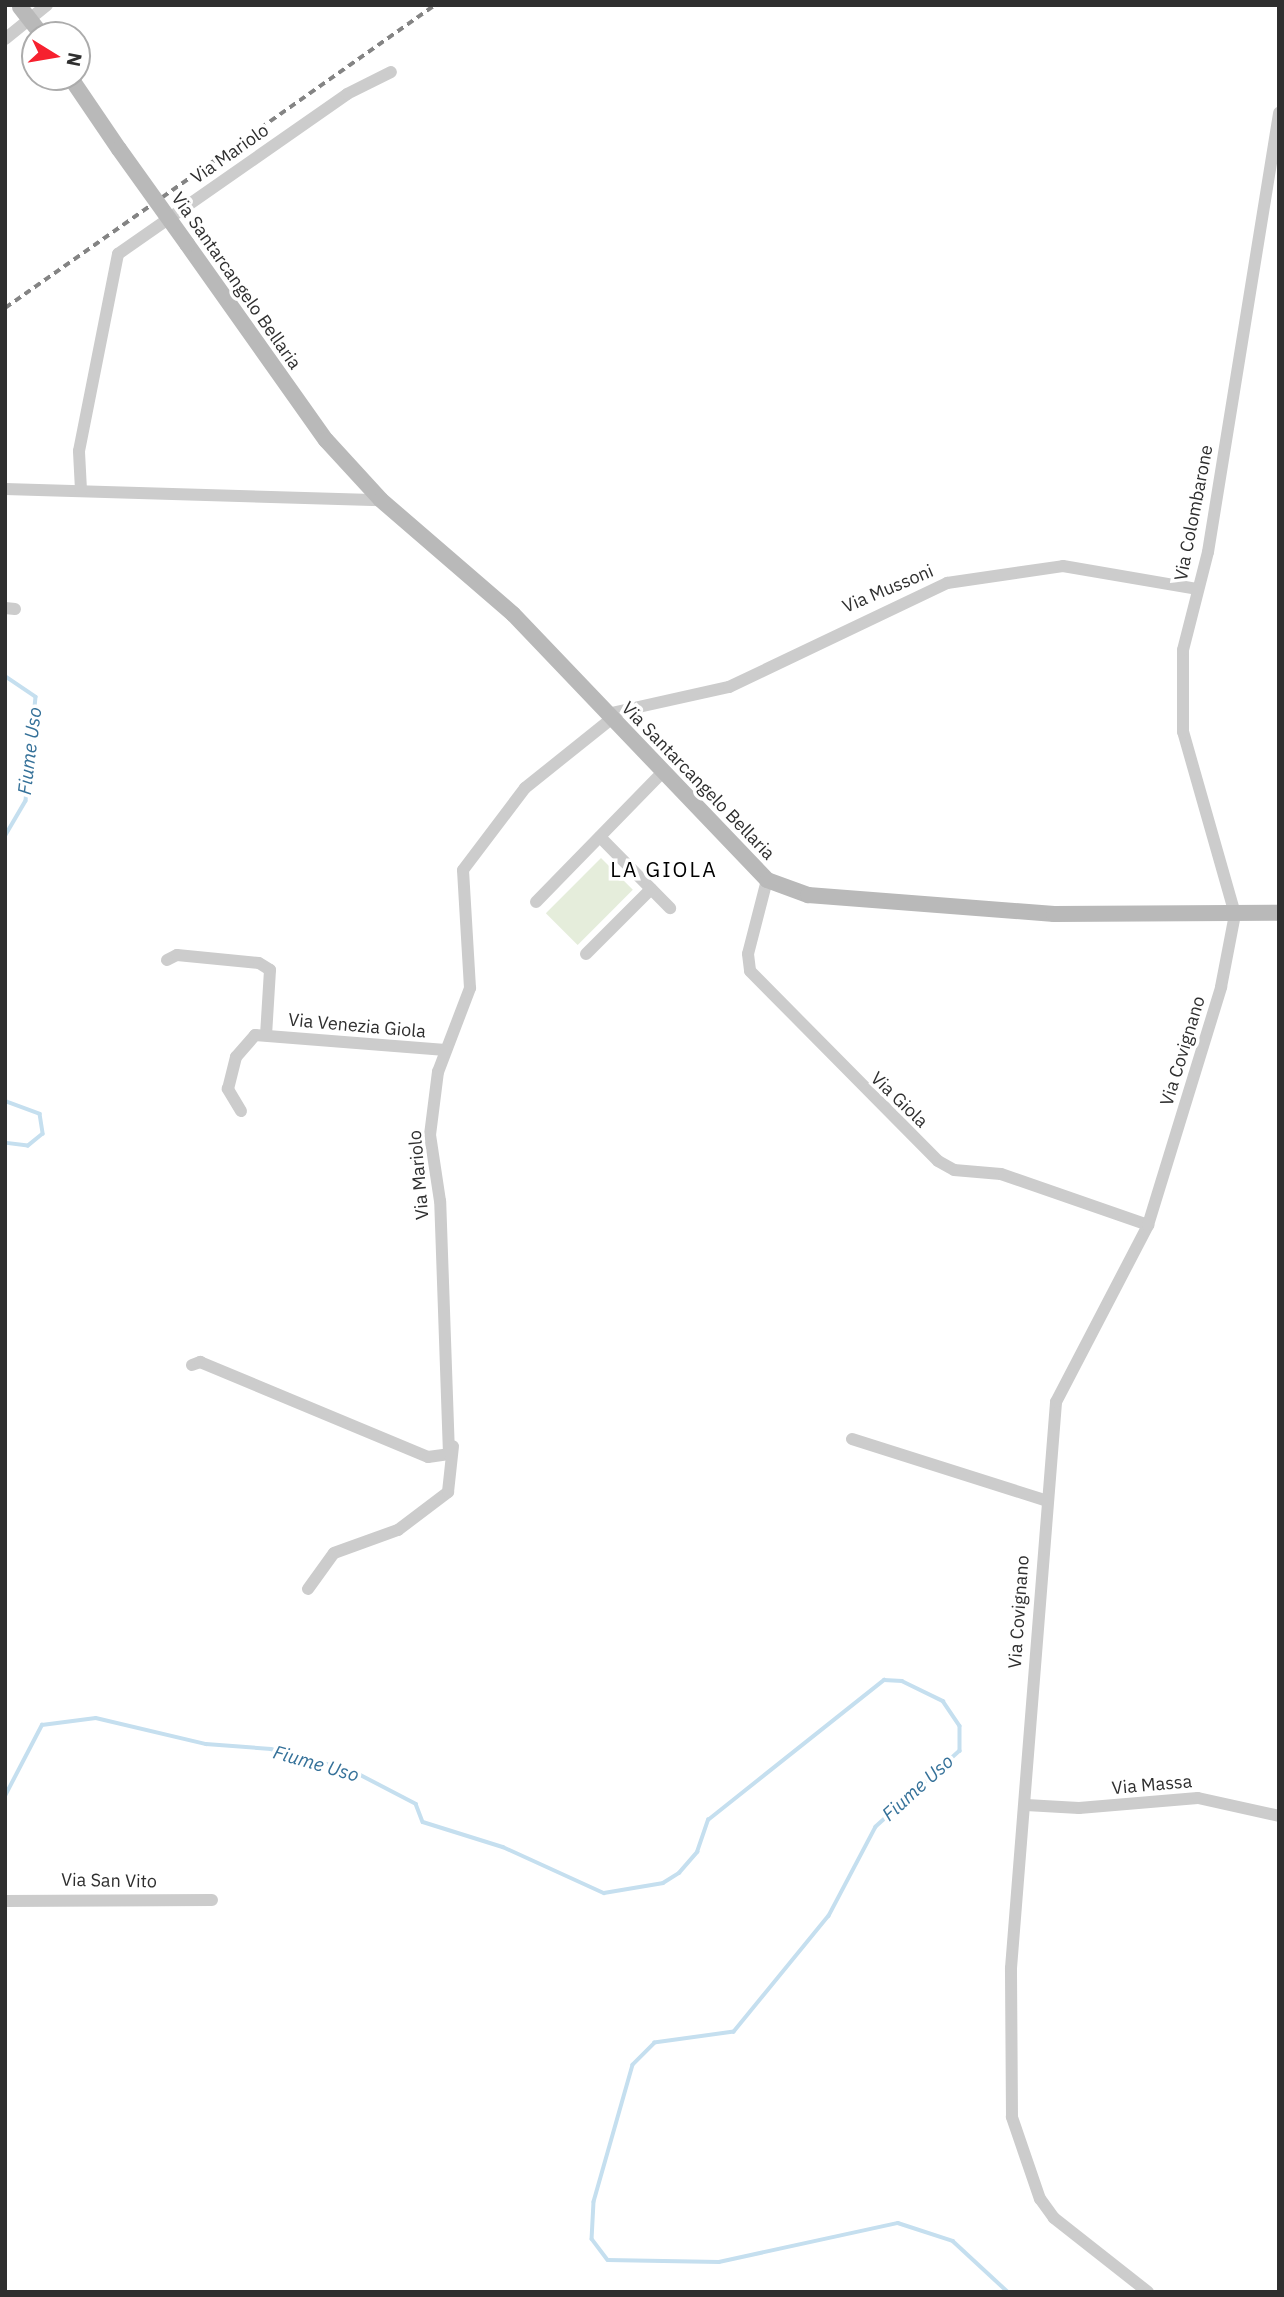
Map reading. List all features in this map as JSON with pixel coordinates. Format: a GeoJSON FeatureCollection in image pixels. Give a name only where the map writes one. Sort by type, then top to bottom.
{"type":"FeatureCollection","features":[{"type":"Feature","properties":{"kind":"street"},"geometry":{"type":"LineString","coordinates":[[5,39],[47,5]]}},
{"type":"Feature","properties":{"kind":"street"},"geometry":{"type":"LineString","coordinates":[[20,6],[31,21]]}},
{"type":"Feature","properties":{"kind":"street","name":"Via Mariolo"},"geometry":{"type":"LineString","coordinates":[[81,490],[79,451],[118,254],[347,94],[391,72]]}},
{"type":"Feature","properties":{"kind":"street","name":"Via Santarcangelo Bellaria"},"geometry":{"type":"LineString","coordinates":[[81,91],[326,440],[381,500],[513,614],[662,773],[768,880],[808,895],[1054,914],[1279,913]]}},
{"type":"Feature","properties":{"kind":"street","name":"Via Colombarone"},"geometry":{"type":"LineString","coordinates":[[1235,914],[1183,732],[1183,650],[1198,589],[1279,113]]}},
{"type":"Feature","properties":{"kind":"street"},"geometry":{"type":"LineString","coordinates":[[5,489],[381,500]]}},
{"type":"Feature","properties":{"kind":"street","name":"Via Mussoni"},"geometry":{"type":"LineString","coordinates":[[609,716],[729,687],[947,583],[1063,566],[1198,589]]}},
{"type":"Feature","properties":{"kind":"street","name":"Via Mariolo"},"geometry":{"type":"LineString","coordinates":[[308,1590],[334,1553],[398,1530],[448,1492],[453,1446],[439,1274],[440,1201],[430,1135],[445,1050],[470,988],[460,886],[469,855],[525,788],[609,716]]}},
{"type":"Feature","properties":{"kind":"street"},"geometry":{"type":"LineString","coordinates":[[536,902],[662,773]]}},
{"type":"Feature","properties":{"kind":"street"},"geometry":{"type":"LineString","coordinates":[[600,837],[670,908]]}},
{"type":"Feature","properties":{"kind":"street","name":"Via Giola"},"geometry":{"type":"LineString","coordinates":[[768,880],[748,954],[750,971],[938,1161],[954,1170],[1001,1174],[1147,1225]]}},
{"type":"Feature","properties":{"kind":"street"},"geometry":{"type":"LineString","coordinates":[[586,954],[651,889]]}},
{"type":"Feature","properties":{"kind":"street","name":"Via Covignano"},"geometry":{"type":"LineString","coordinates":[[1148,2292],[1054,2218],[1040,2199],[1012,2117],[1010,1968],[1026,1805],[1044,1500],[1056,1402],[1147,1225],[1221,987],[1235,914]]}},
{"type":"Feature","properties":{"kind":"street","name":"Via Venezia Giola"},"geometry":{"type":"LineString","coordinates":[[167,960],[177,955],[259,963],[270,970],[266,1035]]}},
{"type":"Feature","properties":{"kind":"street","name":"Via Venezia Giola"},"geometry":{"type":"LineString","coordinates":[[241,1111],[228,1089],[236,1057],[246,1041],[266,1035],[445,1050]]}},
{"type":"Feature","properties":{"kind":"street"},"geometry":{"type":"LineString","coordinates":[[192,1365],[200,1362],[428,1457],[449,1454],[453,1446]]}},
{"type":"Feature","properties":{"kind":"street"},"geometry":{"type":"LineString","coordinates":[[852,1439],[1044,1500]]}},
{"type":"Feature","properties":{"kind":"street","name":"Via Massa"},"geometry":{"type":"LineString","coordinates":[[1026,1805],[1079,1808],[1198,1798],[1279,1816]]}},
{"type":"Feature","properties":{"kind":"street","name":"Via San Vito"},"geometry":{"type":"LineString","coordinates":[[5,1901],[212,1900]]}},
{"type":"Feature","properties":{"kind":"green space"},"geometry":{"type":"Polygon","coordinates":[[[601,858],[633,890],[578,945],[546,913],[601,858]]]}},
{"type":"Feature","properties":{"kind":"waterway","name":"Fiume Uso"},"geometry":{"type":"LineString","coordinates":[[5,676],[36,697],[26,801],[5,837]]}},
{"type":"Feature","properties":{"kind":"waterway","name":"Fiume Uso"},"geometry":{"type":"LineString","coordinates":[[5,1101],[40,1114],[43,1134],[28,1146],[5,1143]]}},
{"type":"Feature","properties":{"kind":"waterway","name":"Fiume Uso"},"geometry":{"type":"LineString","coordinates":[[5,1796],[42,1725],[96,1718],[206,1744],[271,1749],[353,1771],[416,1804],[423,1822],[503,1847],[604,1893],[663,1883],[679,1873],[697,1852],[708,1820],[884,1680],[902,1681],[943,1701],[960,1726],[960,1751],[876,1827],[829,1916],[734,2032],[655,2043],[633,2065],[594,2202],[592,2239],[608,2260],[719,2262],[898,2223],[953,2241],[1008,2292]]}},
{"type":"Feature","properties":{"kind":"railway"},"geometry":{"type":"LineString","coordinates":[[5,308],[435,5]]}},
{"type":"Feature","properties":{"kind":"district","name":"LA GIOLA"},"geometry":{"type":"Point","coordinates":[664,869]}}]}
